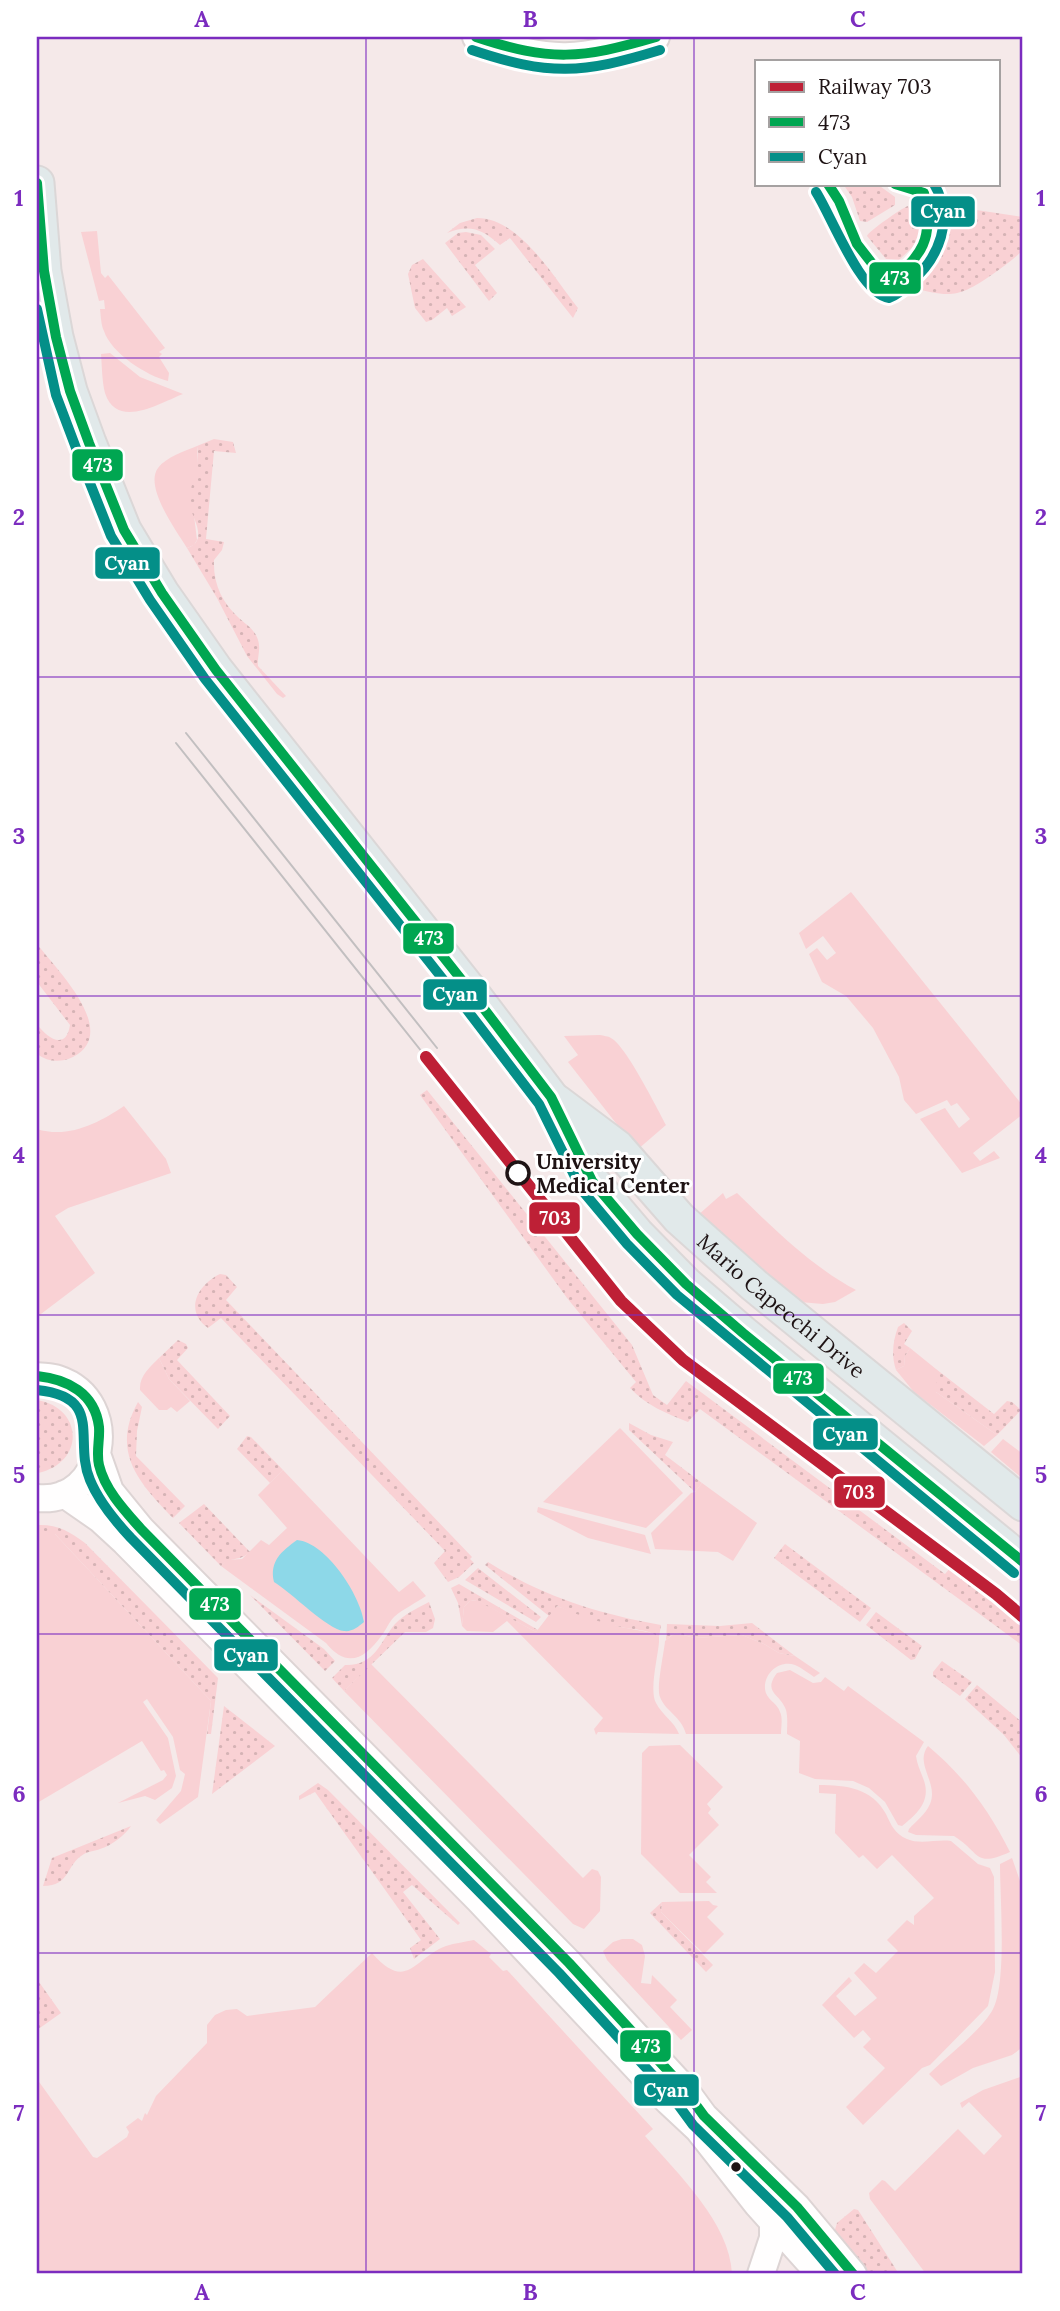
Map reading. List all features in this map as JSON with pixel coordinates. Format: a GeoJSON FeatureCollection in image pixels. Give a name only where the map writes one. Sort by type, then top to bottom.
{"type":"FeatureCollection","features":[{"type":"Feature","properties":{"kind":"main road","name":"Mario Capecchi Drive"},"geometry":{"type":"LineString","coordinates":[[37,183],[44,271],[56,337],[70,391],[124,530],[162,593],[216,670],[551,1097],[592,1181],[637,1234],[686,1284],[1023,1562]]}},
{"type":"Feature","properties":{"kind":"main road","name":"Mario Capecchi Drive"},"geometry":{"type":"LineString","coordinates":[[551,1097],[617,1147],[679,1218],[754,1285],[1023,1504]]}},
{"type":"Feature","properties":{"kind":"street"},"geometry":{"type":"LineString","coordinates":[[476,37],[520,52],[560,57],[599,54],[656,37]]}},
{"type":"Feature","properties":{"kind":"street"},"geometry":{"type":"LineString","coordinates":[[37,1376],[58,1379],[77,1389],[91,1405],[99,1424],[100,1445],[94,1465],[82,1482],[64,1494],[37,1498]]}},
{"type":"Feature","properties":{"kind":"street"},"geometry":{"type":"LineString","coordinates":[[97,1454],[110,1491],[141,1529],[509,1901],[673,2076],[704,2116],[797,2207],[853,2274]]}},
{"type":"Feature","properties":{"kind":"street"},"geometry":{"type":"LineString","coordinates":[[64,1494],[100,1518],[125,1542],[470,1891],[668,2101],[698,2129],[811,2271]]}},
{"type":"Feature","properties":{"kind":"street"},"geometry":{"type":"LineString","coordinates":[[742,2154],[752,2178],[786,2216],[813,2255],[811,2271]]}},
{"type":"Feature","properties":{"kind":"street"},"geometry":{"type":"LineString","coordinates":[[761,2274],[774,2238],[773,2221]]}},
{"type":"Feature","properties":{"kind":"shaded area"},"geometry":{"type":"Polygon","coordinates":[[[37,37],[1023,37],[1023,2274],[37,2274],[37,37]]]}},
{"type":"Feature","properties":{"kind":"shaded area"},"geometry":{"type":"Polygon","coordinates":[[[844,186],[880,186],[895,197],[895,205],[867,222],[860,221],[852,197],[844,186]]]}},
{"type":"Feature","properties":{"kind":"shaded area"},"geometry":{"type":"Polygon","coordinates":[[[908,206],[919,229],[918,242],[899,260],[886,259],[867,236],[873,229],[908,206]]]}},
{"type":"Feature","properties":{"kind":"shaded area"},"geometry":{"type":"Polygon","coordinates":[[[950,206],[1023,217],[1023,250],[993,274],[962,292],[945,294],[910,287],[912,280],[940,248],[942,211],[950,206]]]}},
{"type":"Feature","properties":{"kind":"shaded area"},"geometry":{"type":"Polygon","coordinates":[[[477,218],[508,228],[535,252],[578,308],[573,318],[510,238],[500,245],[475,230],[462,229],[447,233],[460,223],[477,218]]]}},
{"type":"Feature","properties":{"kind":"shaded area"},"geometry":{"type":"Polygon","coordinates":[[[97,231],[101,273],[105,278],[108,275],[165,348],[159,352],[162,354],[159,357],[169,373],[168,381],[131,362],[108,339],[102,326],[100,309],[105,309],[104,300],[99,301],[81,232],[97,231]]]}},
{"type":"Feature","properties":{"kind":"shaded area"},"geometry":{"type":"Polygon","coordinates":[[[458,233],[481,235],[495,249],[475,265],[497,293],[489,301],[445,243],[458,233]]]}},
{"type":"Feature","properties":{"kind":"shaded area"},"geometry":{"type":"Polygon","coordinates":[[[423,259],[466,307],[452,316],[447,308],[426,322],[415,308],[408,274],[412,265],[423,259]]]}},
{"type":"Feature","properties":{"kind":"shaded area"},"geometry":{"type":"Polygon","coordinates":[[[110,353],[140,377],[183,394],[140,411],[119,410],[111,404],[103,384],[101,354],[110,353]]]}},
{"type":"Feature","properties":{"kind":"shaded area"},"geometry":{"type":"Polygon","coordinates":[[[214,439],[233,442],[236,453],[214,451],[206,539],[224,542],[222,550],[214,560],[217,585],[228,606],[255,633],[259,644],[258,666],[286,696],[283,698],[247,656],[187,548],[198,538],[190,500],[198,462],[197,446],[214,439]]]}},
{"type":"Feature","properties":{"kind":"shaded area"},"geometry":{"type":"Polygon","coordinates":[[[197,446],[198,467],[191,491],[197,540],[187,548],[158,497],[155,476],[158,468],[166,461],[197,446]]]}},
{"type":"Feature","properties":{"kind":"shaded area"},"geometry":{"type":"Polygon","coordinates":[[[851,892],[1023,1106],[1023,1114],[973,1153],[980,1161],[994,1151],[1000,1158],[962,1173],[920,1119],[945,1108],[959,1128],[970,1119],[957,1103],[951,1106],[947,1100],[916,1114],[904,1100],[899,1077],[873,1028],[846,996],[822,982],[809,954],[817,948],[827,960],[836,953],[823,936],[806,949],[799,933],[851,892]]]}},
{"type":"Feature","properties":{"kind":"shaded area"},"geometry":{"type":"Polygon","coordinates":[[[37,944],[69,984],[88,1017],[90,1032],[86,1046],[73,1057],[63,1060],[45,1059],[37,1054],[37,1024],[55,1040],[64,1038],[70,1025],[37,982],[37,944]]]}},
{"type":"Feature","properties":{"kind":"shaded area"},"geometry":{"type":"Polygon","coordinates":[[[600,1035],[611,1038],[625,1053],[666,1125],[637,1150],[568,1062],[578,1055],[564,1036],[600,1035]]]}},
{"type":"Feature","properties":{"kind":"shaded area"},"geometry":{"type":"Polygon","coordinates":[[[427,1090],[632,1345],[653,1395],[667,1405],[686,1381],[945,1574],[951,1567],[1023,1623],[1023,1646],[700,1409],[688,1422],[657,1408],[636,1394],[630,1388],[636,1382],[567,1298],[420,1095],[427,1090]]]}},
{"type":"Feature","properties":{"kind":"shaded area"},"geometry":{"type":"Polygon","coordinates":[[[124,1106],[166,1159],[171,1173],[68,1208],[55,1216],[95,1273],[37,1317],[37,1129],[49,1132],[72,1131],[94,1123],[124,1106]]]}},
{"type":"Feature","properties":{"kind":"shaded area"},"geometry":{"type":"Polygon","coordinates":[[[723,1193],[726,1199],[737,1193],[808,1258],[856,1290],[835,1302],[800,1302],[697,1216],[723,1193]]]}},
{"type":"Feature","properties":{"kind":"shaded area"},"geometry":{"type":"Polygon","coordinates":[[[220,1274],[226,1275],[237,1287],[226,1300],[472,1557],[470,1559],[474,1563],[459,1577],[448,1582],[434,1563],[445,1551],[221,1318],[208,1328],[201,1321],[195,1306],[196,1299],[205,1285],[220,1274]]]}},
{"type":"Feature","properties":{"kind":"shaded area"},"geometry":{"type":"Polygon","coordinates":[[[904,1323],[912,1331],[904,1344],[910,1348],[905,1356],[904,1366],[896,1370],[894,1343],[898,1327],[904,1323]]]}},
{"type":"Feature","properties":{"kind":"shaded area"},"geometry":{"type":"Polygon","coordinates":[[[178,1340],[188,1348],[177,1360],[230,1416],[218,1429],[169,1379],[159,1358],[178,1340]]]}},
{"type":"Feature","properties":{"kind":"shaded area"},"geometry":{"type":"Polygon","coordinates":[[[910,1348],[936,1369],[936,1392],[997,1435],[984,1446],[914,1392],[896,1370],[904,1366],[905,1356],[910,1348]]]}},
{"type":"Feature","properties":{"kind":"shaded area"},"geometry":{"type":"Polygon","coordinates":[[[159,1358],[169,1379],[190,1401],[177,1412],[171,1407],[159,1410],[140,1390],[143,1376],[159,1358]]]}},
{"type":"Feature","properties":{"kind":"shaded area"},"geometry":{"type":"Polygon","coordinates":[[[936,1369],[994,1414],[1007,1401],[1021,1410],[997,1435],[936,1392],[936,1369]]]}},
{"type":"Feature","properties":{"kind":"shaded area"},"geometry":{"type":"Polygon","coordinates":[[[37,1400],[64,1413],[73,1436],[71,1448],[64,1458],[53,1467],[38,1473],[37,1400]]]}},
{"type":"Feature","properties":{"kind":"shaded area"},"geometry":{"type":"Polygon","coordinates":[[[138,1402],[142,1407],[136,1456],[185,1506],[173,1518],[140,1480],[128,1452],[130,1420],[138,1402]]]}},
{"type":"Feature","properties":{"kind":"shaded area"},"geometry":{"type":"Polygon","coordinates":[[[629,1423],[651,1435],[673,1442],[665,1455],[702,1483],[695,1492],[629,1430],[629,1423]]]}},
{"type":"Feature","properties":{"kind":"shaded area"},"geometry":{"type":"Polygon","coordinates":[[[620,1428],[683,1493],[646,1528],[543,1502],[620,1428]]]}},
{"type":"Feature","properties":{"kind":"shaded area"},"geometry":{"type":"Polygon","coordinates":[[[247,1436],[283,1470],[270,1483],[237,1449],[247,1436]]]}},
{"type":"Feature","properties":{"kind":"shaded area"},"geometry":{"type":"Polygon","coordinates":[[[1003,1439],[1023,1454],[1023,1479],[991,1452],[1003,1439]]]}},
{"type":"Feature","properties":{"kind":"shaded area"},"geometry":{"type":"Polygon","coordinates":[[[283,1470],[399,1592],[413,1581],[426,1596],[394,1617],[376,1643],[356,1658],[341,1656],[221,1566],[227,1560],[242,1559],[261,1540],[269,1545],[287,1528],[258,1495],[283,1470]]]}},
{"type":"Feature","properties":{"kind":"shaded area"},"geometry":{"type":"Polygon","coordinates":[[[702,1483],[757,1523],[733,1561],[718,1552],[655,1549],[651,1533],[702,1483]]]}},
{"type":"Feature","properties":{"kind":"shaded area"},"geometry":{"type":"Polygon","coordinates":[[[204,1504],[250,1552],[221,1566],[179,1523],[204,1504]]]}},
{"type":"Feature","properties":{"kind":"shaded area"},"geometry":{"type":"Polygon","coordinates":[[[538,1507],[645,1535],[651,1554],[588,1538],[537,1512],[538,1507]]]}},
{"type":"Feature","properties":{"kind":"shaded area"},"geometry":{"type":"Polygon","coordinates":[[[37,1525],[62,1529],[85,1543],[218,1678],[211,1734],[207,1734],[211,1701],[55,1534],[37,1534],[37,1525]]]}},
{"type":"Feature","properties":{"kind":"shaded area"},"geometry":{"type":"Polygon","coordinates":[[[54,1533],[211,1701],[198,1797],[160,1824],[156,1820],[181,1791],[185,1774],[180,1770],[173,1737],[147,1699],[143,1702],[168,1738],[176,1776],[172,1788],[155,1800],[145,1796],[118,1803],[163,1780],[167,1775],[164,1770],[161,1771],[142,1741],[37,1803],[37,1534],[54,1533]]]}},
{"type":"Feature","properties":{"kind":"shaded area"},"geometry":{"type":"Polygon","coordinates":[[[785,1544],[871,1608],[860,1622],[774,1558],[785,1544]]]}},
{"type":"Feature","properties":{"kind":"shaded area"},"geometry":{"type":"Polygon","coordinates":[[[488,1562],[529,1585],[571,1602],[661,1625],[659,1637],[646,1631],[596,1621],[557,1606],[549,1616],[485,1565],[488,1562]]]}},
{"type":"Feature","properties":{"kind":"shaded area"},"geometry":{"type":"Polygon","coordinates":[[[478,1568],[541,1617],[536,1622],[465,1580],[478,1568]]]}},
{"type":"Feature","properties":{"kind":"shaded area"},"geometry":{"type":"Polygon","coordinates":[[[459,1584],[538,1630],[536,1632],[476,1600],[470,1601],[464,1607],[462,1626],[458,1603],[451,1588],[459,1584]]]}},
{"type":"Feature","properties":{"kind":"shaded area"},"geometry":{"type":"Polygon","coordinates":[[[250,1595],[324,1649],[335,1661],[325,1671],[250,1595]]]}},
{"type":"Feature","properties":{"kind":"shaded area"},"geometry":{"type":"Polygon","coordinates":[[[477,1600],[536,1632],[556,1606],[621,1627],[653,1633],[659,1637],[654,1698],[679,1734],[598,1732],[596,1735],[594,1729],[603,1718],[507,1621],[493,1632],[467,1631],[462,1626],[464,1607],[470,1601],[477,1600]]]}},
{"type":"Feature","properties":{"kind":"shaded area"},"geometry":{"type":"Polygon","coordinates":[[[429,1602],[435,1619],[433,1628],[426,1632],[405,1632],[344,1691],[332,1678],[345,1665],[363,1662],[370,1657],[399,1620],[429,1602]]]}},
{"type":"Feature","properties":{"kind":"shaded area"},"geometry":{"type":"Polygon","coordinates":[[[876,1612],[922,1646],[915,1659],[911,1660],[866,1625],[876,1612]]]}},
{"type":"Feature","properties":{"kind":"shaded area"},"geometry":{"type":"Polygon","coordinates":[[[752,1623],[795,1656],[779,1653],[742,1635],[695,1638],[675,1633],[666,1640],[667,1624],[720,1626],[752,1623]]]}},
{"type":"Feature","properties":{"kind":"shaded area"},"geometry":{"type":"Polygon","coordinates":[[[675,1633],[695,1638],[742,1635],[779,1653],[795,1656],[820,1673],[814,1677],[798,1666],[784,1664],[774,1669],[767,1677],[765,1689],[781,1714],[781,1734],[686,1734],[681,1723],[662,1702],[659,1693],[665,1641],[675,1633]]]}},
{"type":"Feature","properties":{"kind":"shaded area"},"geometry":{"type":"Polygon","coordinates":[[[942,1661],[972,1682],[960,1696],[933,1676],[942,1661]]]}},
{"type":"Feature","properties":{"kind":"shaded area"},"geometry":{"type":"Polygon","coordinates":[[[371,1664],[583,1878],[592,1869],[598,1871],[601,1877],[600,1911],[584,1929],[573,1924],[344,1691],[371,1664]]]}},
{"type":"Feature","properties":{"kind":"shaded area"},"geometry":{"type":"Polygon","coordinates":[[[790,1670],[813,1683],[821,1682],[825,1677],[844,1691],[848,1686],[924,1742],[916,1756],[925,1786],[925,1799],[918,1811],[902,1826],[898,1825],[885,1802],[869,1788],[853,1781],[815,1779],[799,1773],[800,1741],[787,1734],[786,1710],[771,1685],[777,1673],[790,1670]]]}},
{"type":"Feature","properties":{"kind":"shaded area"},"geometry":{"type":"Polygon","coordinates":[[[977,1685],[1023,1723],[1023,1759],[1004,1735],[965,1699],[977,1685]]]}},
{"type":"Feature","properties":{"kind":"shaded area"},"geometry":{"type":"Polygon","coordinates":[[[224,1706],[275,1746],[212,1794],[224,1706]]]}},
{"type":"Feature","properties":{"kind":"shaded area"},"geometry":{"type":"Polygon","coordinates":[[[680,1745],[723,1787],[707,1804],[711,1809],[708,1813],[719,1825],[689,1855],[711,1877],[706,1882],[717,1893],[680,1893],[641,1854],[642,1753],[649,1746],[680,1745]]]}},
{"type":"Feature","properties":{"kind":"shaded area"},"geometry":{"type":"Polygon","coordinates":[[[928,1746],[975,1794],[1010,1852],[990,1859],[984,1858],[954,1836],[916,1835],[908,1832],[926,1811],[932,1796],[924,1760],[928,1746]]]}},
{"type":"Feature","properties":{"kind":"shaded area"},"geometry":{"type":"Polygon","coordinates":[[[318,1783],[460,1923],[458,1925],[412,1885],[403,1892],[440,1939],[414,1959],[410,1948],[421,1940],[315,1792],[299,1800],[299,1796],[318,1783]]]}},
{"type":"Feature","properties":{"kind":"shaded area"},"geometry":{"type":"Polygon","coordinates":[[[819,1785],[848,1787],[866,1793],[880,1805],[899,1835],[917,1842],[951,1841],[978,1864],[990,1868],[994,1877],[995,1972],[988,2006],[930,2065],[922,2068],[863,2125],[846,2107],[885,2068],[863,2047],[871,2039],[863,2030],[854,2038],[822,2005],[849,1977],[852,1981],[836,1996],[855,2016],[877,1998],[854,1973],[864,1963],[876,1973],[898,1951],[887,1940],[907,1920],[914,1925],[914,1916],[934,1898],[892,1855],[877,1869],[863,1855],[859,1858],[835,1833],[836,1794],[819,1793],[819,1785]]]}},
{"type":"Feature","properties":{"kind":"shaded area"},"geometry":{"type":"Polygon","coordinates":[[[131,1826],[113,1843],[86,1853],[78,1859],[59,1883],[43,1886],[52,1858],[131,1826]]]}},
{"type":"Feature","properties":{"kind":"shaded area"},"geometry":{"type":"Polygon","coordinates":[[[1012,1858],[1023,1884],[1023,2047],[1012,2055],[973,2068],[941,2086],[929,2074],[981,2025],[993,2009],[997,1997],[1001,1960],[1000,1864],[1012,1858]]]}},
{"type":"Feature","properties":{"kind":"shaded area"},"geometry":{"type":"Polygon","coordinates":[[[709,1901],[718,1906],[707,1917],[724,1934],[704,1954],[661,1912],[662,1902],[709,1901]]]}},
{"type":"Feature","properties":{"kind":"shaded area"},"geometry":{"type":"Polygon","coordinates":[[[662,1902],[661,1912],[713,1965],[706,1972],[650,1913],[662,1902]]]}},
{"type":"Feature","properties":{"kind":"shaded area"},"geometry":{"type":"Polygon","coordinates":[[[633,1939],[642,1945],[645,1956],[641,1983],[651,1984],[652,1975],[677,2000],[670,2007],[692,2030],[681,2040],[607,1960],[603,1951],[613,1942],[633,1939]]]}},
{"type":"Feature","properties":{"kind":"shaded area"},"geometry":{"type":"Polygon","coordinates":[[[474,1940],[491,1954],[489,1957],[503,1971],[507,1970],[653,2129],[645,2136],[687,2183],[712,2218],[729,2255],[732,2274],[37,2274],[37,2079],[93,2157],[97,2158],[127,2137],[129,2132],[126,2127],[138,2118],[142,2121],[156,2096],[207,2043],[207,2025],[215,2015],[237,2009],[247,2016],[315,2007],[372,1953],[384,1965],[402,1972],[446,1946],[474,1940]]]}},
{"type":"Feature","properties":{"kind":"shaded area"},"geometry":{"type":"Polygon","coordinates":[[[37,1982],[61,2013],[37,2030],[37,1982]]]}},
{"type":"Feature","properties":{"kind":"shaded area"},"geometry":{"type":"Polygon","coordinates":[[[1023,2076],[1023,2274],[926,2274],[870,2199],[869,2193],[882,2180],[895,2191],[958,2129],[984,2155],[1002,2136],[969,2102],[962,2108],[960,2103],[983,2090],[1023,2076]]]}},
{"type":"Feature","properties":{"kind":"shaded area"},"geometry":{"type":"Polygon","coordinates":[[[854,2209],[858,2210],[899,2274],[865,2274],[834,2233],[837,2223],[854,2209]]]}},
{"type":"Feature","properties":{"kind":"water"},"geometry":{"type":"Polygon","coordinates":[[[297,1540],[320,1550],[340,1572],[356,1598],[364,1622],[352,1630],[337,1629],[274,1582],[275,1562],[297,1540]]]}},
{"type":"Feature","properties":{"kind":"tram line"},"geometry":{"type":"LineString","coordinates":[[186,733],[437,1048]]}},
{"type":"Feature","properties":{"kind":"tram line"},"geometry":{"type":"LineString","coordinates":[[176,743],[426,1057]]}},
{"type":"Feature","properties":{"kind":"rail line","name":"703"},"geometry":{"type":"LineString","coordinates":[[426,1057],[621,1301],[683,1360],[1023,1617]]}},
{"type":"Feature","properties":{"kind":"transit line","name":"473"},"geometry":{"type":"LineString","coordinates":[[476,37],[525,51],[566,55],[607,50],[656,37]]}},
{"type":"Feature","properties":{"kind":"transit line","name":"Cyan"},"geometry":{"type":"LineString","coordinates":[[472,50],[523,64],[566,69],[609,64],[660,50]]}},
{"type":"Feature","properties":{"kind":"transit line","name":"473"},"geometry":{"type":"LineString","coordinates":[[37,183],[44,271],[56,337],[70,391],[89,443],[124,530],[162,593],[216,670],[551,1097],[592,1181],[637,1234],[686,1284],[743,1333],[1023,1562]]}},
{"type":"Feature","properties":{"kind":"transit line","name":"473"},"geometry":{"type":"LineString","coordinates":[[829,186],[839,201],[857,244],[888,284],[910,264],[923,245],[928,223],[924,193],[901,186]]}},
{"type":"Feature","properties":{"kind":"transit line","name":"Cyan"},"geometry":{"type":"LineString","coordinates":[[816,192],[858,269],[878,294],[889,298],[901,291],[921,272],[936,250],[941,237],[943,211],[935,186]]}},
{"type":"Feature","properties":{"kind":"transit line","name":"Cyan"},"geometry":{"type":"LineString","coordinates":[[37,309],[56,395],[76,448],[111,536],[150,600],[205,679],[539,1104],[581,1189],[627,1244],[677,1295],[1014,1573]]}},
{"type":"Feature","properties":{"kind":"transit line","name":"473"},"geometry":{"type":"LineString","coordinates":[[37,1376],[69,1384],[92,1405],[99,1427],[98,1455],[102,1474],[116,1500],[141,1529],[569,1963],[682,2086],[704,2116],[797,2207],[853,2274]]}},
{"type":"Feature","properties":{"kind":"transit line","name":"Cyan"},"geometry":{"type":"LineString","coordinates":[[37,1390],[58,1394],[72,1401],[79,1411],[90,1480],[103,1504],[125,1532],[559,1973],[671,2095],[693,2125],[787,2217],[835,2274]]}},
{"type":"Feature","properties":{"kind":"place","name":"University Medical Center"},"geometry":{"type":"Point","coordinates":[518,1173]}}]}
